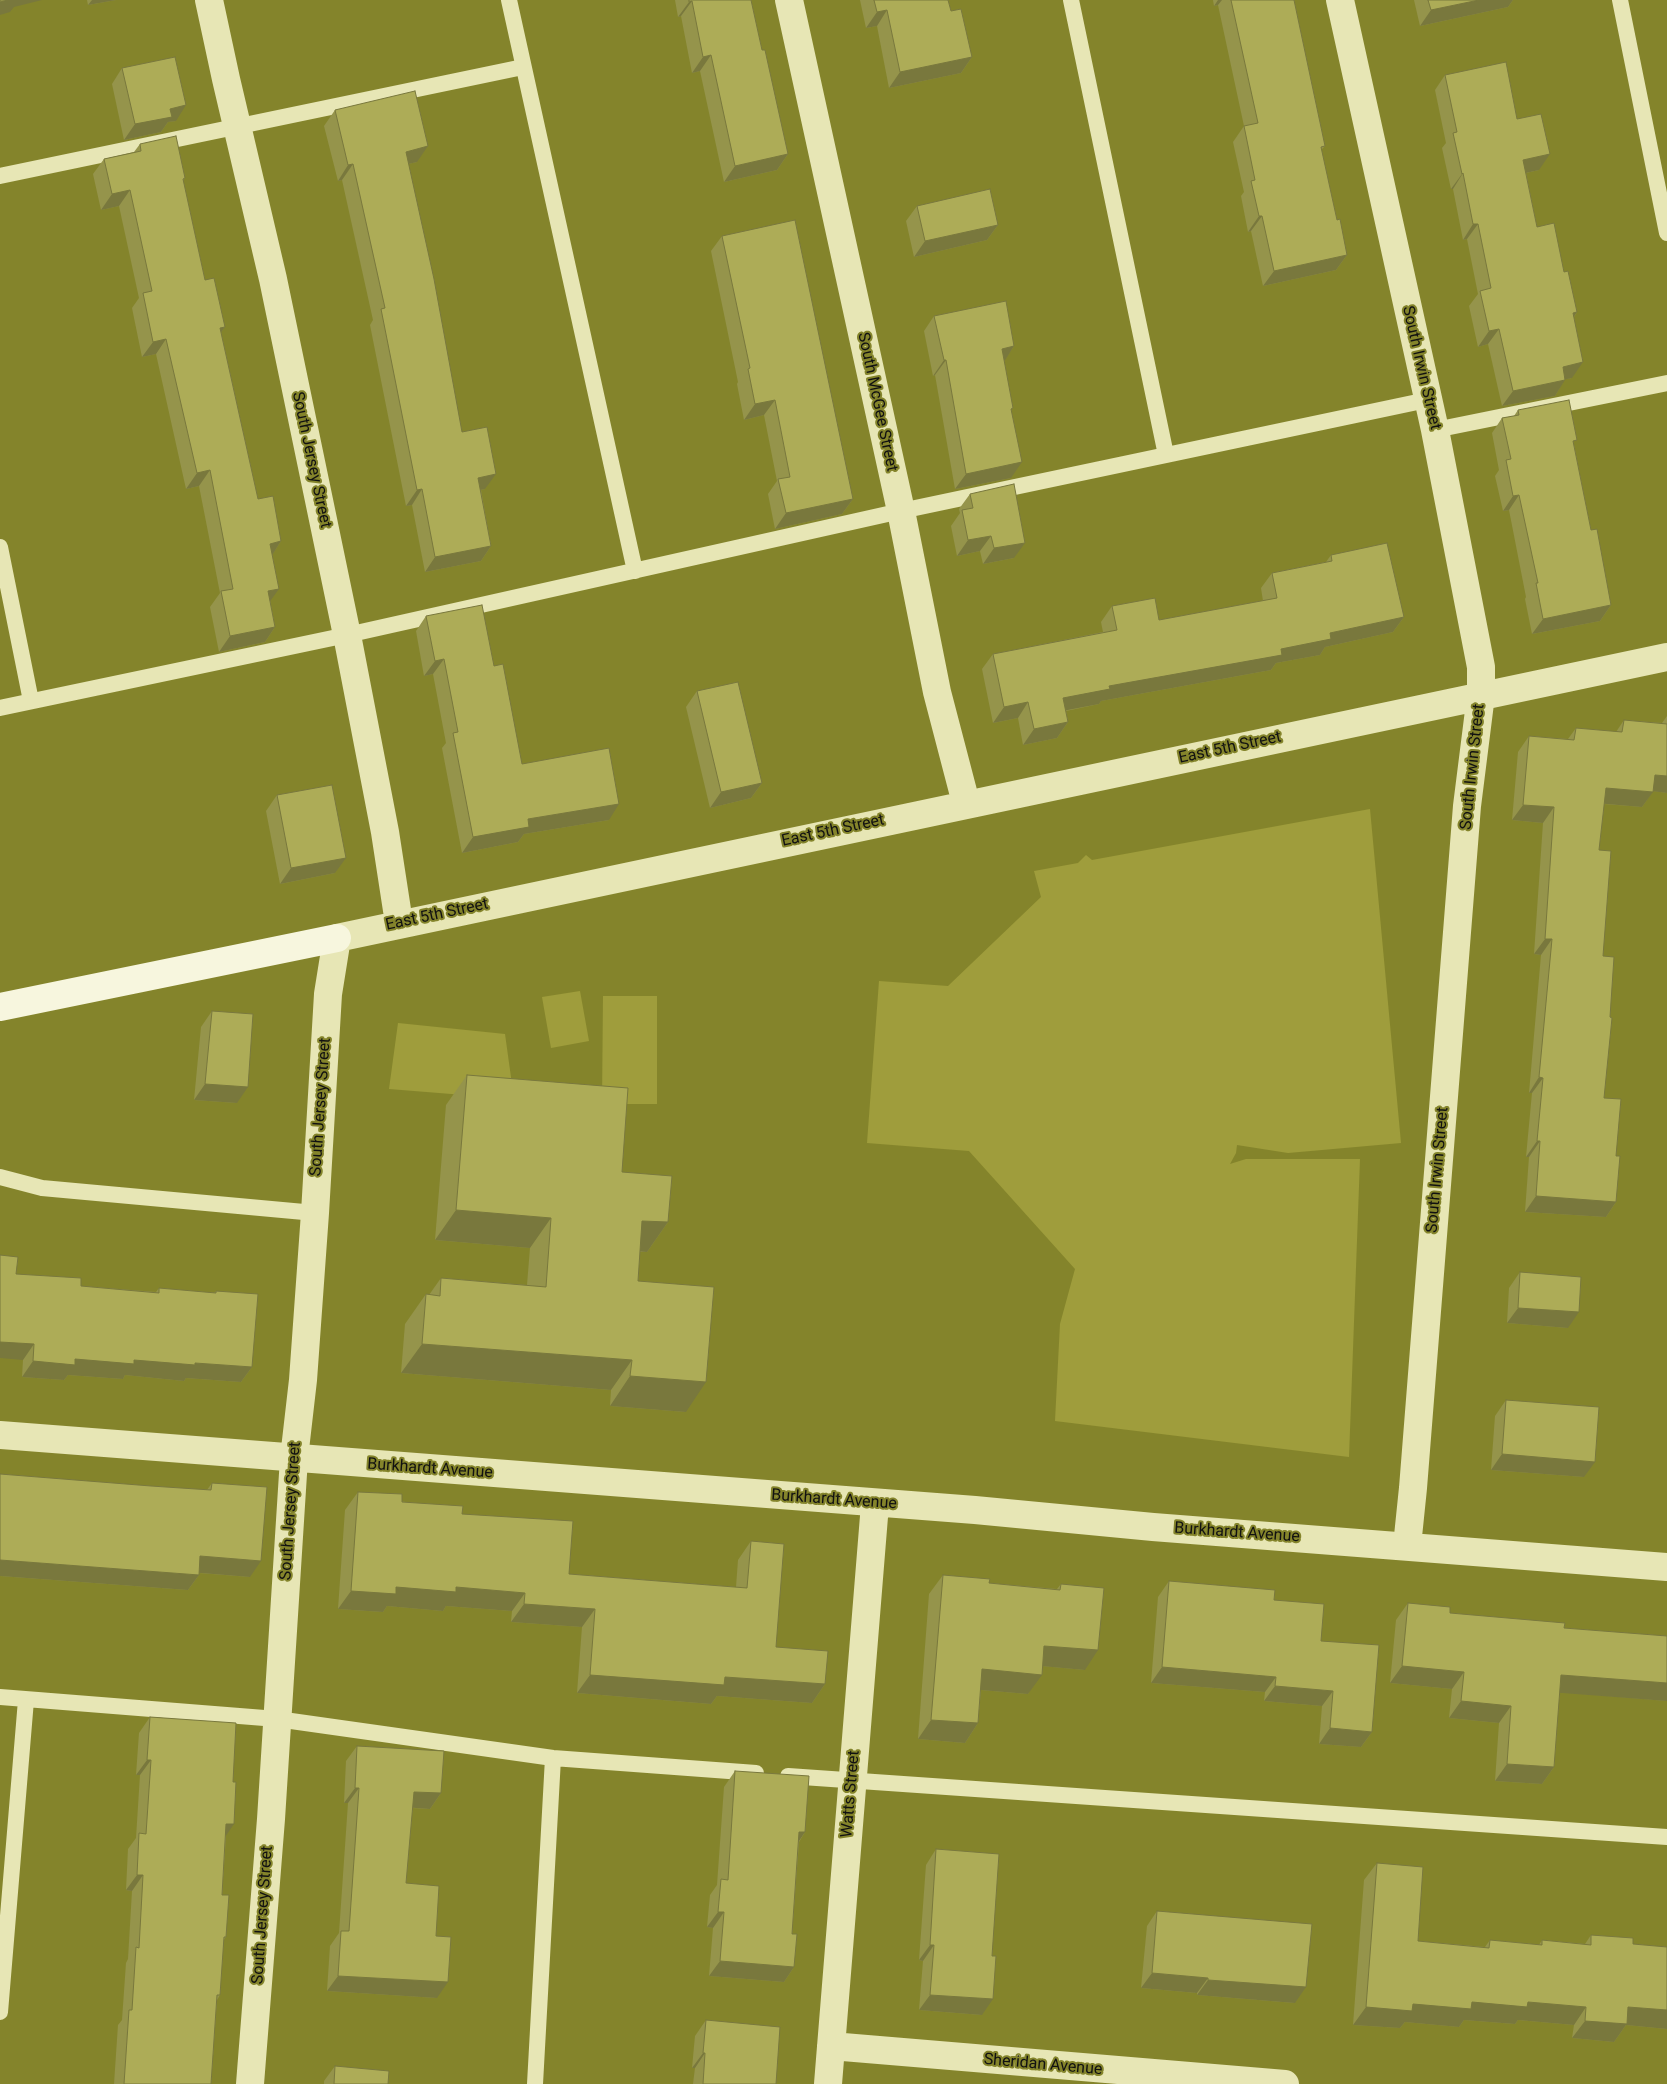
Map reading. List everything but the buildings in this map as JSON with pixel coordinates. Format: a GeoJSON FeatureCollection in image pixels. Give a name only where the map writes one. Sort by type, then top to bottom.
{"type":"FeatureCollection","features":[{"type":"Feature","properties":{"kind":"street","name":"South Jersey Street"},"geometry":{"type":"LineString","coordinates":[[209,0],[273,279],[347,636],[385,832],[399,923]]}},
{"type":"Feature","properties":{"kind":"street","name":"South McGee Street"},"geometry":{"type":"LineString","coordinates":[[789,0],[900,511],[937,692],[966,803]]}},
{"type":"Feature","properties":{"kind":"street","name":"South Irwin Street"},"geometry":{"type":"LineString","coordinates":[[1340,0],[1435,430],[1481,667],[1481,695],[1467,806],[1415,1468],[1407,1546]]}},
{"type":"Feature","properties":{"kind":"street","name":"East 5th Street"},"geometry":{"type":"LineString","coordinates":[[0,1007],[336,938],[966,803],[1667,657]]}},
{"type":"Feature","properties":{"kind":"street","name":"South Jersey Street"},"geometry":{"type":"LineString","coordinates":[[250,2084],[294,1458],[303,1380],[315,1213],[328,994],[336,938]]}},
{"type":"Feature","properties":{"kind":"street","name":"Burkhardt Avenue"},"geometry":{"type":"LineString","coordinates":[[0,1435],[1667,1567]]}},
{"type":"Feature","properties":{"kind":"street","name":"Watts Street"},"geometry":{"type":"LineString","coordinates":[[828,2084],[876,1504]]}},
{"type":"Feature","properties":{"kind":"street","name":"Sheridan Avenue"},"geometry":{"type":"LineString","coordinates":[[831,2046],[1285,2084]]}},
{"type":"Feature","properties":{"kind":"lane"},"geometry":{"type":"LineString","coordinates":[[509,0],[635,571]]}},
{"type":"Feature","properties":{"kind":"lane"},"geometry":{"type":"LineString","coordinates":[[1071,0],[1166,454]]}},
{"type":"Feature","properties":{"kind":"lane"},"geometry":{"type":"LineString","coordinates":[[1620,0],[1667,233]]}},
{"type":"Feature","properties":{"kind":"lane"},"geometry":{"type":"LineString","coordinates":[[0,176],[523,67]]}},
{"type":"Feature","properties":{"kind":"lane"},"geometry":{"type":"LineString","coordinates":[[1435,430],[1667,383]]}},
{"type":"Feature","properties":{"kind":"lane"},"geometry":{"type":"LineString","coordinates":[[0,708],[347,636],[900,511],[1428,400]]}},
{"type":"Feature","properties":{"kind":"lane"},"geometry":{"type":"LineString","coordinates":[[0,547],[31,701]]}},
{"type":"Feature","properties":{"kind":"lane"},"geometry":{"type":"LineString","coordinates":[[0,1177],[42,1188],[315,1213]]}},
{"type":"Feature","properties":{"kind":"lane"},"geometry":{"type":"LineString","coordinates":[[0,1698],[277,1720],[553,1758],[852,1781],[1667,1837]]}},
{"type":"Feature","properties":{"kind":"lane"},"geometry":{"type":"LineString","coordinates":[[0,2012],[26,1700]]}},
{"type":"Feature","properties":{"kind":"lane"},"geometry":{"type":"LineString","coordinates":[[534,2084],[553,1758]]}},
{"type":"Feature","properties":{"kind":"shaded area"},"geometry":{"type":"Polygon","coordinates":[[[1370,809],[1401,1143],[1288,1153],[1237,1145],[1236,1153],[1230,1164],[1246,1159],[1360,1159],[1349,1457],[1055,1421],[1060,1324],[1075,1269],[969,1151],[867,1143],[879,981],[948,986],[1041,897],[1034,871],[1078,863],[1086,855],[1092,860],[1370,809]]]}},
{"type":"Feature","properties":{"kind":"shaded area"},"geometry":{"type":"Polygon","coordinates":[[[580,991],[589,1041],[551,1048],[542,997],[580,991]]]}},
{"type":"Feature","properties":{"kind":"shaded area"},"geometry":{"type":"Polygon","coordinates":[[[603,996],[657,996],[657,1104],[602,1104],[603,996]]]}},
{"type":"Feature","properties":{"kind":"shaded area"},"geometry":{"type":"Polygon","coordinates":[[[398,1023],[505,1034],[514,1099],[389,1089],[398,1023]]]}}]}
